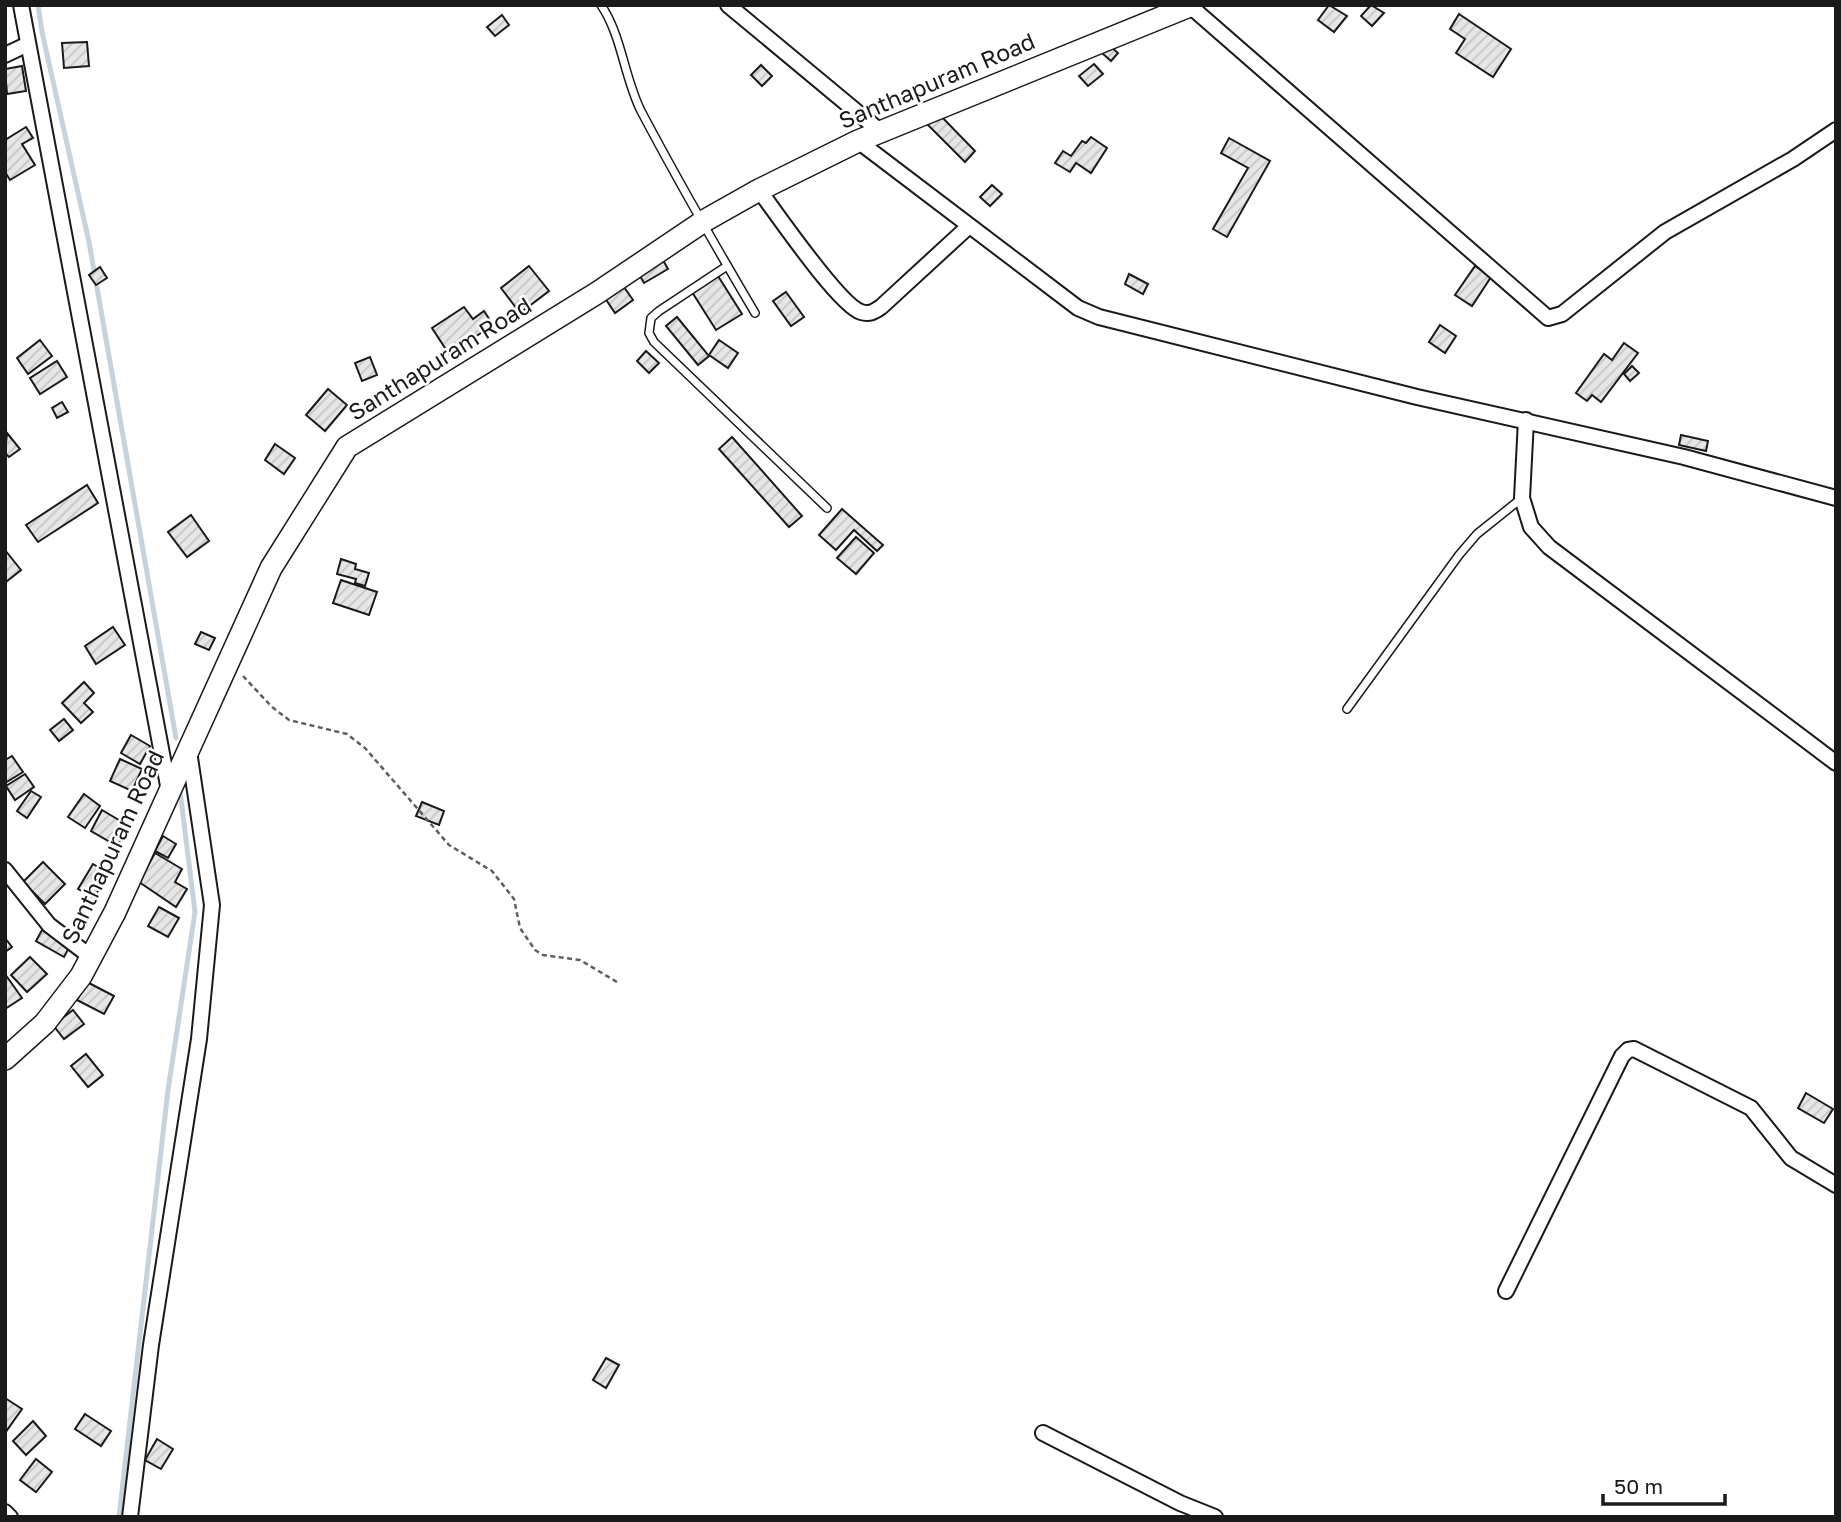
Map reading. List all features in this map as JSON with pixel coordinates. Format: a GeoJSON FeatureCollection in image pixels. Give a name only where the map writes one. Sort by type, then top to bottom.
{"type":"FeatureCollection","features":[{"type":"Feature","properties":{"kind":"main road","name":"Santhapuram Road"},"geometry":{"type":"LineString","coordinates":[[5,1059],[45,1023],[91,957],[170,792],[188,746],[271,569],[348,447],[597,293],[704,221],[759,190],[869,136],[1191,6]]}},
{"type":"Feature","properties":{"kind":"street"},"geometry":{"type":"LineString","coordinates":[[21,5],[170,792]]}},
{"type":"Feature","properties":{"kind":"street"},"geometry":{"type":"LineString","coordinates":[[728,5],[968,226],[1078,308],[1099,317],[1417,397],[1684,457],[1836,498]]}},
{"type":"Feature","properties":{"kind":"street"},"geometry":{"type":"LineString","coordinates":[[1191,6],[1548,318],[1562,314],[1665,232],[1793,159],[1836,130]]}},
{"type":"Feature","properties":{"kind":"street"},"geometry":{"type":"LineString","coordinates":[[5,55],[28,44]]}},
{"type":"Feature","properties":{"kind":"street"},"geometry":{"type":"LineString","coordinates":[[759,190],[836,291],[860,312],[870,314],[881,307],[968,226]]}},
{"type":"Feature","properties":{"kind":"street"},"geometry":{"type":"LineString","coordinates":[[1526,420],[1522,498],[1531,527],[1549,547],[1836,763]]}},
{"type":"Feature","properties":{"kind":"street"},"geometry":{"type":"LineString","coordinates":[[130,1517],[151,1345],[200,1039],[212,905],[188,746]]}},
{"type":"Feature","properties":{"kind":"street"},"geometry":{"type":"LineString","coordinates":[[5,870],[48,925],[91,957]]}},
{"type":"Feature","properties":{"kind":"street"},"geometry":{"type":"LineString","coordinates":[[1506,1291],[1622,1056],[1628,1050],[1634,1049],[1751,1108],[1791,1158],[1836,1185]]}},
{"type":"Feature","properties":{"kind":"street"},"geometry":{"type":"LineString","coordinates":[[1043,1433],[1180,1503],[1215,1517]]}},
{"type":"Feature","properties":{"kind":"street"},"geometry":{"type":"LineString","coordinates":[[5,1512],[10,1517]]}},
{"type":"Feature","properties":{"kind":"lane"},"geometry":{"type":"LineString","coordinates":[[601,5],[612,21],[620,57],[641,109],[755,313]]}},
{"type":"Feature","properties":{"kind":"lane"},"geometry":{"type":"LineString","coordinates":[[727,266],[659,311],[651,318],[649,333],[654,342],[827,508]]}},
{"type":"Feature","properties":{"kind":"lane"},"geometry":{"type":"LineString","coordinates":[[1347,709],[1459,555],[1477,534],[1522,498]]}},
{"type":"Feature","properties":{"kind":"path"},"geometry":{"type":"LineString","coordinates":[[226,664],[289,720],[347,734],[365,748],[449,845],[492,871],[514,899],[520,928],[535,950],[543,955],[580,960],[617,982]]}},
{"type":"Feature","properties":{"kind":"building"},"geometry":{"type":"Polygon","coordinates":[[[1329,5],[1347,16],[1334,32],[1318,20],[1329,5]]]}},
{"type":"Feature","properties":{"kind":"building"},"geometry":{"type":"Polygon","coordinates":[[[1371,5],[1384,13],[1372,26],[1361,16],[1371,5]]]}},
{"type":"Feature","properties":{"kind":"building"},"geometry":{"type":"Polygon","coordinates":[[[1459,14],[1511,49],[1493,77],[1456,53],[1465,39],[1450,29],[1459,14]]]}},
{"type":"Feature","properties":{"kind":"building"},"geometry":{"type":"Polygon","coordinates":[[[502,15],[509,25],[495,36],[487,27],[502,15]]]}},
{"type":"Feature","properties":{"kind":"building"},"geometry":{"type":"Polygon","coordinates":[[[87,42],[89,66],[64,68],[62,43],[87,42]]]}},
{"type":"Feature","properties":{"kind":"building"},"geometry":{"type":"Polygon","coordinates":[[[1109,45],[1118,53],[1111,61],[1102,53],[1109,45]]]}},
{"type":"Feature","properties":{"kind":"building"},"geometry":{"type":"Polygon","coordinates":[[[1094,64],[1103,74],[1088,86],[1079,76],[1094,64]]]}},
{"type":"Feature","properties":{"kind":"building"},"geometry":{"type":"Polygon","coordinates":[[[761,65],[772,76],[762,86],[751,75],[761,65]]]}},
{"type":"Feature","properties":{"kind":"building"},"geometry":{"type":"Polygon","coordinates":[[[22,66],[26,91],[7,94],[5,69],[22,66]]]}},
{"type":"Feature","properties":{"kind":"building"},"geometry":{"type":"Polygon","coordinates":[[[936,111],[975,151],[965,162],[925,122],[936,111]]]}},
{"type":"Feature","properties":{"kind":"building"},"geometry":{"type":"Polygon","coordinates":[[[26,127],[33,138],[22,144],[35,165],[10,180],[5,172],[5,140],[26,127]]]}},
{"type":"Feature","properties":{"kind":"building"},"geometry":{"type":"Polygon","coordinates":[[[1091,137],[1107,148],[1091,173],[1076,163],[1070,172],[1055,163],[1063,151],[1071,156],[1082,141],[1086,143],[1091,137]]]}},
{"type":"Feature","properties":{"kind":"building"},"geometry":{"type":"Polygon","coordinates":[[[1229,138],[1270,161],[1227,237],[1213,229],[1248,168],[1221,153],[1229,138]]]}},
{"type":"Feature","properties":{"kind":"building"},"geometry":{"type":"Polygon","coordinates":[[[992,185],[1002,194],[990,206],[980,197],[992,185]]]}},
{"type":"Feature","properties":{"kind":"building"},"geometry":{"type":"Polygon","coordinates":[[[660,255],[668,269],[644,283],[636,269],[660,255]]]}},
{"type":"Feature","properties":{"kind":"building"},"geometry":{"type":"Polygon","coordinates":[[[529,266],[549,291],[520,313],[501,288],[529,266]]]}},
{"type":"Feature","properties":{"kind":"building"},"geometry":{"type":"Polygon","coordinates":[[[1475,266],[1491,277],[1472,306],[1455,295],[1475,266]]]}},
{"type":"Feature","properties":{"kind":"building"},"geometry":{"type":"Polygon","coordinates":[[[100,267],[107,278],[96,285],[89,275],[100,267]]]}},
{"type":"Feature","properties":{"kind":"building"},"geometry":{"type":"Polygon","coordinates":[[[1129,274],[1148,284],[1143,294],[1125,284],[1129,274]]]}},
{"type":"Feature","properties":{"kind":"building"},"geometry":{"type":"Polygon","coordinates":[[[718,276],[742,314],[716,330],[692,292],[718,276]]]}},
{"type":"Feature","properties":{"kind":"building"},"geometry":{"type":"Polygon","coordinates":[[[619,280],[633,300],[615,313],[601,292],[619,280]]]}},
{"type":"Feature","properties":{"kind":"building"},"geometry":{"type":"Polygon","coordinates":[[[786,292],[804,317],[791,326],[773,301],[786,292]]]}},
{"type":"Feature","properties":{"kind":"building"},"geometry":{"type":"Polygon","coordinates":[[[464,307],[473,319],[484,311],[493,325],[449,354],[432,328],[464,307]]]}},
{"type":"Feature","properties":{"kind":"building"},"geometry":{"type":"Polygon","coordinates":[[[677,317],[709,356],[698,365],[666,326],[677,317]]]}},
{"type":"Feature","properties":{"kind":"building"},"geometry":{"type":"Polygon","coordinates":[[[1440,325],[1456,336],[1445,353],[1429,342],[1440,325]]]}},
{"type":"Feature","properties":{"kind":"building"},"geometry":{"type":"Polygon","coordinates":[[[40,340],[52,356],[28,374],[17,358],[40,340]]]}},
{"type":"Feature","properties":{"kind":"building"},"geometry":{"type":"Polygon","coordinates":[[[719,340],[738,353],[728,368],[709,355],[719,340]]]}},
{"type":"Feature","properties":{"kind":"building"},"geometry":{"type":"Polygon","coordinates":[[[1624,343],[1638,353],[1601,402],[1592,395],[1587,401],[1576,393],[1604,354],[1612,360],[1624,343]]]}},
{"type":"Feature","properties":{"kind":"building"},"geometry":{"type":"Polygon","coordinates":[[[646,351],[659,363],[649,373],[637,361],[646,351]]]}},
{"type":"Feature","properties":{"kind":"building"},"geometry":{"type":"Polygon","coordinates":[[[370,357],[377,375],[362,381],[355,363],[370,357]]]}},
{"type":"Feature","properties":{"kind":"building"},"geometry":{"type":"Polygon","coordinates":[[[57,361],[67,377],[40,394],[30,378],[57,361]]]}},
{"type":"Feature","properties":{"kind":"building"},"geometry":{"type":"Polygon","coordinates":[[[1632,366],[1639,373],[1630,381],[1624,374],[1632,366]]]}},
{"type":"Feature","properties":{"kind":"building"},"geometry":{"type":"Polygon","coordinates":[[[328,389],[347,405],[325,431],[306,415],[328,389]]]}},
{"type":"Feature","properties":{"kind":"building"},"geometry":{"type":"Polygon","coordinates":[[[62,402],[68,412],[57,418],[52,408],[62,402]]]}},
{"type":"Feature","properties":{"kind":"building"},"geometry":{"type":"Polygon","coordinates":[[[7,433],[20,449],[9,457],[5,453],[7,433]]]}},
{"type":"Feature","properties":{"kind":"building"},"geometry":{"type":"Polygon","coordinates":[[[1681,435],[1708,441],[1706,451],[1679,445],[1681,435]]]}},
{"type":"Feature","properties":{"kind":"building"},"geometry":{"type":"Polygon","coordinates":[[[732,437],[802,516],[789,527],[719,449],[732,437]]]}},
{"type":"Feature","properties":{"kind":"building"},"geometry":{"type":"Polygon","coordinates":[[[275,444],[295,458],[284,474],[265,460],[275,444]]]}},
{"type":"Feature","properties":{"kind":"building"},"geometry":{"type":"Polygon","coordinates":[[[87,485],[98,503],[38,542],[26,525],[87,485]]]}},
{"type":"Feature","properties":{"kind":"building"},"geometry":{"type":"Polygon","coordinates":[[[842,509],[883,545],[877,551],[854,530],[836,550],[819,535],[842,509]]]}},
{"type":"Feature","properties":{"kind":"building"},"geometry":{"type":"Polygon","coordinates":[[[191,515],[209,541],[187,557],[168,532],[191,515]]]}},
{"type":"Feature","properties":{"kind":"building"},"geometry":{"type":"Polygon","coordinates":[[[856,537],[874,553],[856,574],[837,558],[856,537]]]}},
{"type":"Feature","properties":{"kind":"building"},"geometry":{"type":"Polygon","coordinates":[[[5,550],[21,570],[6,582],[5,580],[5,550]]]}},
{"type":"Feature","properties":{"kind":"building"},"geometry":{"type":"Polygon","coordinates":[[[341,559],[356,564],[355,569],[369,573],[365,586],[355,583],[356,579],[337,574],[341,559]]]}},
{"type":"Feature","properties":{"kind":"building"},"geometry":{"type":"Polygon","coordinates":[[[341,580],[377,592],[369,615],[333,603],[341,580]]]}},
{"type":"Feature","properties":{"kind":"building"},"geometry":{"type":"Polygon","coordinates":[[[113,627],[125,645],[96,664],[85,646],[113,627]]]}},
{"type":"Feature","properties":{"kind":"building"},"geometry":{"type":"Polygon","coordinates":[[[201,632],[215,638],[209,650],[195,644],[201,632]]]}},
{"type":"Feature","properties":{"kind":"building"},"geometry":{"type":"Polygon","coordinates":[[[84,682],[94,693],[84,703],[93,712],[81,723],[62,703],[84,682]]]}},
{"type":"Feature","properties":{"kind":"building"},"geometry":{"type":"Polygon","coordinates":[[[64,719],[73,730],[59,741],[50,730],[64,719]]]}},
{"type":"Feature","properties":{"kind":"building"},"geometry":{"type":"Polygon","coordinates":[[[131,735],[150,746],[140,764],[121,753],[131,735]]]}},
{"type":"Feature","properties":{"kind":"building"},"geometry":{"type":"Polygon","coordinates":[[[12,756],[23,772],[5,783],[5,760],[12,756]]]}},
{"type":"Feature","properties":{"kind":"building"},"geometry":{"type":"Polygon","coordinates":[[[120,759],[142,769],[132,791],[110,781],[120,759]]]}},
{"type":"Feature","properties":{"kind":"building"},"geometry":{"type":"Polygon","coordinates":[[[25,774],[34,787],[15,800],[6,786],[25,774]]]}},
{"type":"Feature","properties":{"kind":"building"},"geometry":{"type":"Polygon","coordinates":[[[31,791],[41,797],[27,818],[17,811],[31,791]]]}},
{"type":"Feature","properties":{"kind":"building"},"geometry":{"type":"Polygon","coordinates":[[[84,794],[100,806],[85,828],[68,817],[84,794]]]}},
{"type":"Feature","properties":{"kind":"building"},"geometry":{"type":"Polygon","coordinates":[[[422,802],[444,811],[439,825],[416,816],[422,802]]]}},
{"type":"Feature","properties":{"kind":"building"},"geometry":{"type":"Polygon","coordinates":[[[102,810],[129,826],[117,846],[91,831],[102,810]]]}},
{"type":"Feature","properties":{"kind":"building"},"geometry":{"type":"Polygon","coordinates":[[[163,836],[176,844],[168,858],[155,851],[163,836]]]}},
{"type":"Feature","properties":{"kind":"building"},"geometry":{"type":"Polygon","coordinates":[[[155,853],[182,869],[175,882],[187,889],[176,907],[139,882],[155,853]]]}},
{"type":"Feature","properties":{"kind":"building"},"geometry":{"type":"Polygon","coordinates":[[[43,862],[65,884],[45,904],[23,882],[43,862]]]}},
{"type":"Feature","properties":{"kind":"building"},"geometry":{"type":"Polygon","coordinates":[[[93,864],[108,873],[94,898],[78,889],[93,864]]]}},
{"type":"Feature","properties":{"kind":"building"},"geometry":{"type":"Polygon","coordinates":[[[159,907],[179,918],[168,937],[148,926],[159,907]]]}},
{"type":"Feature","properties":{"kind":"building"},"geometry":{"type":"Polygon","coordinates":[[[42,930],[70,946],[64,957],[36,941],[42,930]]]}},
{"type":"Feature","properties":{"kind":"building"},"geometry":{"type":"Polygon","coordinates":[[[5,938],[12,947],[5,952],[5,938]]]}},
{"type":"Feature","properties":{"kind":"building"},"geometry":{"type":"Polygon","coordinates":[[[30,957],[47,974],[27,992],[11,975],[30,957]]]}},
{"type":"Feature","properties":{"kind":"building"},"geometry":{"type":"Polygon","coordinates":[[[5,974],[22,998],[5,1009],[5,974]]]}},
{"type":"Feature","properties":{"kind":"building"},"geometry":{"type":"Polygon","coordinates":[[[87,982],[114,996],[104,1014],[77,1000],[87,982]]]}},
{"type":"Feature","properties":{"kind":"building"},"geometry":{"type":"Polygon","coordinates":[[[73,1010],[84,1024],[64,1039],[53,1025],[73,1010]]]}},
{"type":"Feature","properties":{"kind":"building"},"geometry":{"type":"Polygon","coordinates":[[[86,1054],[103,1075],[88,1087],[71,1066],[86,1054]]]}},
{"type":"Feature","properties":{"kind":"building"},"geometry":{"type":"Polygon","coordinates":[[[1806,1093],[1833,1109],[1824,1123],[1798,1108],[1806,1093]]]}},
{"type":"Feature","properties":{"kind":"building"},"geometry":{"type":"Polygon","coordinates":[[[606,1358],[619,1365],[606,1388],[593,1380],[606,1358]]]}},
{"type":"Feature","properties":{"kind":"building"},"geometry":{"type":"Polygon","coordinates":[[[5,1398],[22,1409],[5,1433],[5,1398]]]}},
{"type":"Feature","properties":{"kind":"building"},"geometry":{"type":"Polygon","coordinates":[[[85,1414],[111,1431],[101,1446],[75,1429],[85,1414]]]}},
{"type":"Feature","properties":{"kind":"building"},"geometry":{"type":"Polygon","coordinates":[[[33,1421],[46,1436],[26,1455],[13,1441],[33,1421]]]}},
{"type":"Feature","properties":{"kind":"building"},"geometry":{"type":"Polygon","coordinates":[[[157,1439],[173,1449],[161,1469],[145,1460],[157,1439]]]}},
{"type":"Feature","properties":{"kind":"building"},"geometry":{"type":"Polygon","coordinates":[[[36,1459],[52,1472],[36,1492],[20,1480],[36,1459]]]}},
{"type":"Feature","properties":{"kind":"waterway"},"geometry":{"type":"LineString","coordinates":[[38,5],[89,242],[176,738]]}},
{"type":"Feature","properties":{"kind":"waterway"},"geometry":{"type":"LineString","coordinates":[[119,1517],[168,1090],[195,912],[180,791]]}}]}
